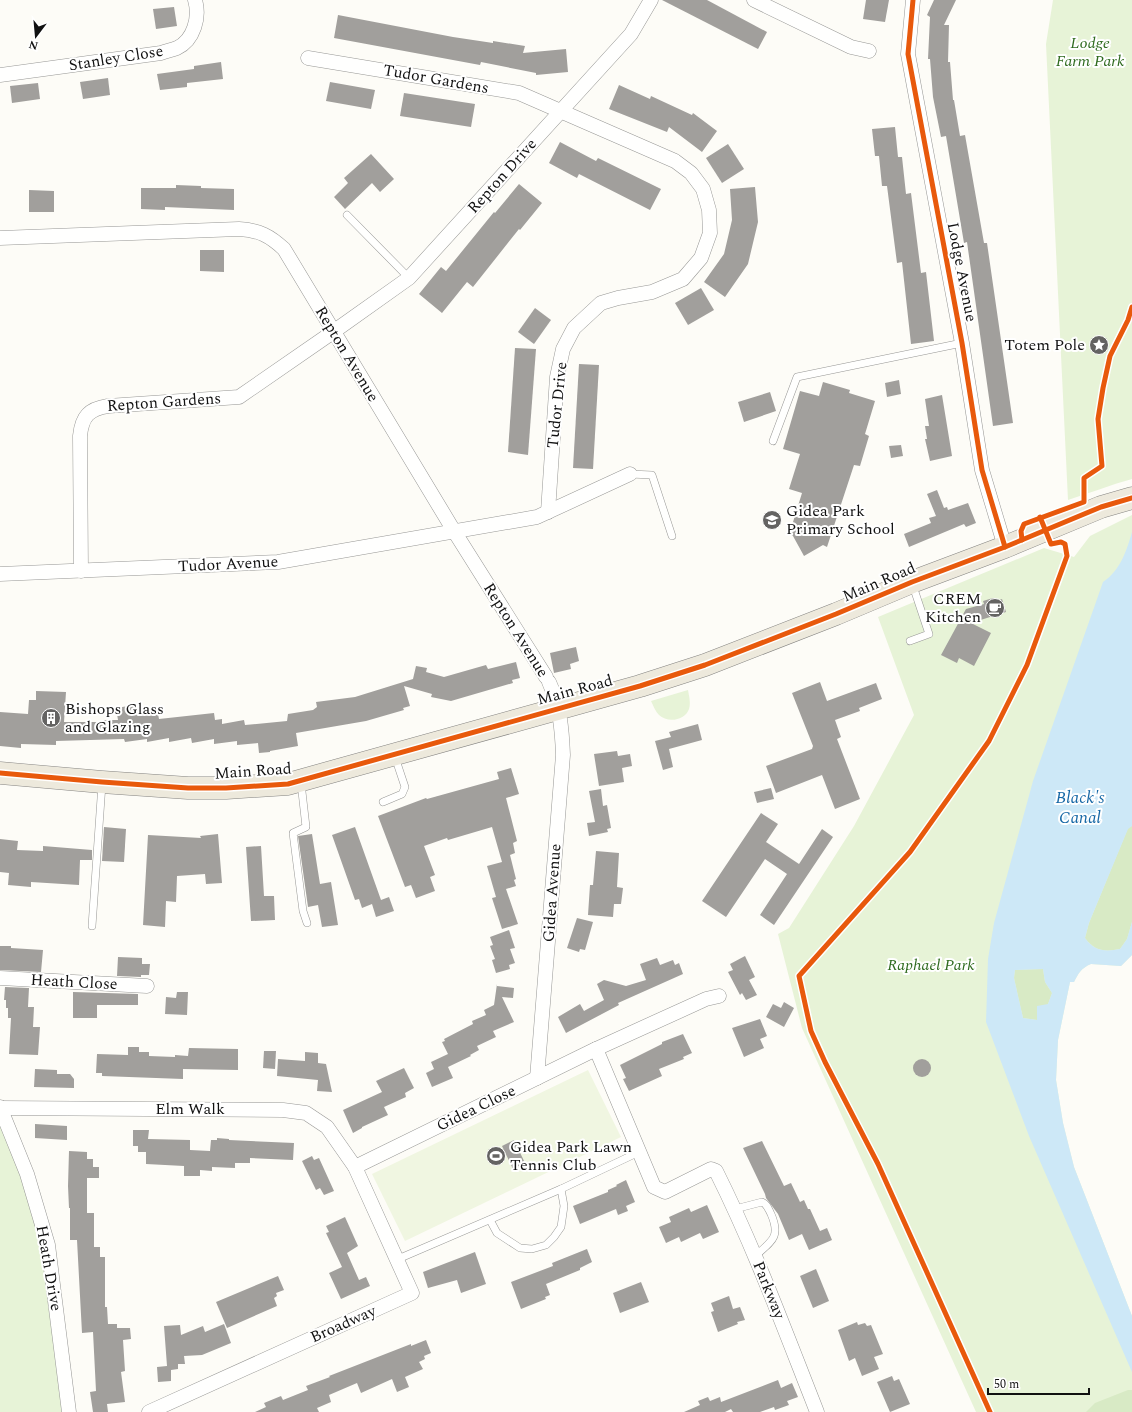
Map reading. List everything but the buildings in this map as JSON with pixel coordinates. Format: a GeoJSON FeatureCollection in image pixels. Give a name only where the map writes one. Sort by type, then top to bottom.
{"type":"FeatureCollection","features":[{"type":"Feature","properties":{"kind":"main road","name":"Main Road"},"geometry":{"type":"LineString","coordinates":[[0,773],[102,782],[226,788],[288,784],[640,686],[746,650],[912,582],[1005,547],[1101,507],[1128,499]]}},
{"type":"Feature","properties":{"kind":"street","name":"Stanley Close"},"geometry":{"type":"LineString","coordinates":[[0,75],[161,53],[178,48],[190,37],[197,20],[195,0]]}},
{"type":"Feature","properties":{"kind":"street","name":"Repton Drive"},"geometry":{"type":"LineString","coordinates":[[333,332],[409,278],[632,34],[651,0]]}},
{"type":"Feature","properties":{"kind":"street"},"geometry":{"type":"LineString","coordinates":[[754,0],[845,44],[869,51]]}},
{"type":"Feature","properties":{"kind":"street","name":"Lodge Avenue"},"geometry":{"type":"LineString","coordinates":[[913,0],[908,54],[962,343],[982,470],[1005,547]]}},
{"type":"Feature","properties":{"kind":"street","name":"Tudor Gardens"},"geometry":{"type":"LineString","coordinates":[[308,58],[519,93],[560,112]]}},
{"type":"Feature","properties":{"kind":"street","name":"Tudor Drive"},"geometry":{"type":"LineString","coordinates":[[548,512],[557,377],[563,349],[574,328],[601,303],[618,298],[652,292],[684,279],[701,258],[710,233],[709,210],[703,189],[691,173],[668,158],[560,112]]}},
{"type":"Feature","properties":{"kind":"street","name":"Repton Avenue"},"geometry":{"type":"LineString","coordinates":[[0,238],[240,229],[262,233],[273,239],[284,249],[454,531],[547,680],[559,708]]}},
{"type":"Feature","properties":{"kind":"street","name":"Repton Gardens"},"geometry":{"type":"LineString","coordinates":[[81,571],[80,436],[81,423],[86,416],[96,408],[108,406],[239,397],[333,332]]}},
{"type":"Feature","properties":{"kind":"street","name":"Tudor Avenue"},"geometry":{"type":"LineString","coordinates":[[0,574],[278,562],[454,531],[517,522],[537,517],[630,474]]}},
{"type":"Feature","properties":{"kind":"street","name":"Gidea Avenue"},"geometry":{"type":"LineString","coordinates":[[537,1078],[563,755],[559,708]]}},
{"type":"Feature","properties":{"kind":"street","name":"Heath Close"},"geometry":{"type":"LineString","coordinates":[[0,978],[147,986]]}},
{"type":"Feature","properties":{"kind":"street","name":"Gidea Close"},"geometry":{"type":"LineString","coordinates":[[355,1167],[596,1049],[706,1000],[719,996]]}},
{"type":"Feature","properties":{"kind":"street"},"geometry":{"type":"LineString","coordinates":[[596,1049],[639,1152]]}},
{"type":"Feature","properties":{"kind":"street","name":"Elm Walk"},"geometry":{"type":"LineString","coordinates":[[0,1108],[283,1110],[306,1113],[327,1127],[355,1167]]}},
{"type":"Feature","properties":{"kind":"street","name":"Heath Drive"},"geometry":{"type":"LineString","coordinates":[[0,1108],[27,1174],[48,1245],[68,1412]]}},
{"type":"Feature","properties":{"kind":"street","name":"Parkway"},"geometry":{"type":"LineString","coordinates":[[639,1152],[654,1186],[665,1192],[711,1169],[716,1171],[735,1209],[755,1256],[817,1412]]}},
{"type":"Feature","properties":{"kind":"street","name":"Broadway"},"geometry":{"type":"LineString","coordinates":[[148,1412],[412,1294],[398,1259],[355,1167]]}},
{"type":"Feature","properties":{"kind":"lane"},"geometry":{"type":"LineString","coordinates":[[347,215],[409,278]]}},
{"type":"Feature","properties":{"kind":"lane"},"geometry":{"type":"LineString","coordinates":[[773,441],[797,377],[962,343]]}},
{"type":"Feature","properties":{"kind":"lane"},"geometry":{"type":"LineString","coordinates":[[630,474],[652,475],[672,536]]}},
{"type":"Feature","properties":{"kind":"lane"},"geometry":{"type":"LineString","coordinates":[[910,641],[929,634],[912,582]]}},
{"type":"Feature","properties":{"kind":"lane"},"geometry":{"type":"LineString","coordinates":[[383,802],[402,794],[405,787],[394,754]]}},
{"type":"Feature","properties":{"kind":"lane"},"geometry":{"type":"LineString","coordinates":[[300,781],[306,827],[293,833],[303,912],[307,923]]}},
{"type":"Feature","properties":{"kind":"lane"},"geometry":{"type":"LineString","coordinates":[[92,926],[102,782]]}},
{"type":"Feature","properties":{"kind":"lane"},"geometry":{"type":"LineString","coordinates":[[398,1259],[561,1190],[639,1152]]}},
{"type":"Feature","properties":{"kind":"lane"},"geometry":{"type":"LineString","coordinates":[[490,1220],[497,1233],[520,1248],[532,1249],[546,1245],[561,1227],[564,1206],[561,1190]]}},
{"type":"Feature","properties":{"kind":"lane"},"geometry":{"type":"LineString","coordinates":[[735,1209],[762,1202],[766,1204],[774,1220],[776,1231],[774,1237],[755,1256]]}},
{"type":"Feature","properties":{"kind":"green space","name":"Lodge Farm Park"},"geometry":{"type":"Polygon","coordinates":[[[1053,0],[1132,0],[1132,479],[1068,500],[1046,44],[1053,0]]]}},
{"type":"Feature","properties":{"kind":"green space","name":"Raphael Park"},"geometry":{"type":"Polygon","coordinates":[[[1132,515],[1132,955],[1121,966],[1091,964],[1082,969],[1074,982],[1070,982],[1058,1040],[1056,1080],[1063,1123],[1074,1167],[1132,1316],[1132,1412],[976,1412],[802,1028],[778,934],[789,928],[854,826],[914,715],[878,617],[1044,548],[1074,557],[1090,536],[1132,515]]]}},
{"type":"Feature","properties":{"kind":"green space"},"geometry":{"type":"Polygon","coordinates":[[[688,690],[690,707],[684,716],[676,720],[671,720],[662,718],[656,712],[651,701],[688,690]]]}},
{"type":"Feature","properties":{"kind":"green space"},"geometry":{"type":"Polygon","coordinates":[[[1132,826],[1132,922],[1127,939],[1120,949],[1100,950],[1092,946],[1085,938],[1089,923],[1128,828],[1132,826]]]}},
{"type":"Feature","properties":{"kind":"green space"},"geometry":{"type":"Polygon","coordinates":[[[1043,969],[1045,982],[1052,993],[1048,1004],[1037,1020],[1023,1018],[1014,978],[1015,970],[1043,969]]]}},
{"type":"Feature","properties":{"kind":"green space","name":"Gidea Park Lawn Tennis Club"},"geometry":{"type":"Polygon","coordinates":[[[588,1070],[621,1137],[405,1241],[372,1174],[588,1070]]]}},
{"type":"Feature","properties":{"kind":"green space"},"geometry":{"type":"Polygon","coordinates":[[[0,1107],[48,1245],[69,1412],[0,1412],[0,1107]]]}},
{"type":"Feature","properties":{"kind":"green space"},"geometry":{"type":"Polygon","coordinates":[[[1128,1390],[1132,1390],[1132,1412],[1086,1412],[1095,1403],[1128,1390]]]}},
{"type":"Feature","properties":{"kind":"water","name":"Black's Canal"},"geometry":{"type":"Polygon","coordinates":[[[1132,532],[1132,826],[1128,829],[1089,923],[1085,938],[1092,946],[1100,950],[1120,949],[1127,939],[1132,922],[1132,955],[1121,966],[1091,964],[1082,969],[1074,982],[1070,982],[1058,1040],[1056,1080],[1063,1123],[1074,1167],[1132,1316],[1132,1372],[1029,1136],[986,1022],[988,959],[994,923],[1033,781],[1103,582],[1114,572],[1122,560],[1132,532]],[[1043,969],[1015,970],[1014,978],[1023,1018],[1037,1020],[1037,1006],[1048,1004],[1052,993],[1045,982],[1043,969]]]}},
{"type":"Feature","properties":{"kind":"cycle path"},"geometry":{"type":"LineString","coordinates":[[913,0],[908,54],[962,343],[982,470],[1005,547]]}},
{"type":"Feature","properties":{"kind":"cycle path"},"geometry":{"type":"LineString","coordinates":[[1022,540],[1021,531],[1024,524],[1084,502],[1084,478],[1102,466],[1098,419],[1103,388],[1110,356],[1128,320],[1132,307]]}},
{"type":"Feature","properties":{"kind":"cycle path"},"geometry":{"type":"LineString","coordinates":[[0,773],[188,788],[226,788],[288,784],[640,686],[705,665],[836,614],[912,582],[1005,547],[1101,507],[1132,498]]}},
{"type":"Feature","properties":{"kind":"cycle path"},"geometry":{"type":"LineString","coordinates":[[990,1412],[878,1164],[825,1062],[811,1031],[799,976],[910,852],[989,741],[1027,665],[1067,556],[1065,544],[1061,542],[1051,544],[1040,517]]}},
{"type":"Feature","properties":{"kind":"place","name":"Totem Pole"},"geometry":{"type":"Point","coordinates":[1099,345]}},
{"type":"Feature","properties":{"kind":"place","name":"Gidea Park Primary School"},"geometry":{"type":"Point","coordinates":[772,520]}},
{"type":"Feature","properties":{"kind":"place","name":"CREM Kitchen"},"geometry":{"type":"Point","coordinates":[995,608]}},
{"type":"Feature","properties":{"kind":"place","name":"Bishops Glass and Glazing"},"geometry":{"type":"Point","coordinates":[51,718]}},
{"type":"Feature","properties":{"kind":"place","name":"Gidea Park Lawn Tennis Club"},"geometry":{"type":"Point","coordinates":[496,1156]}}]}
